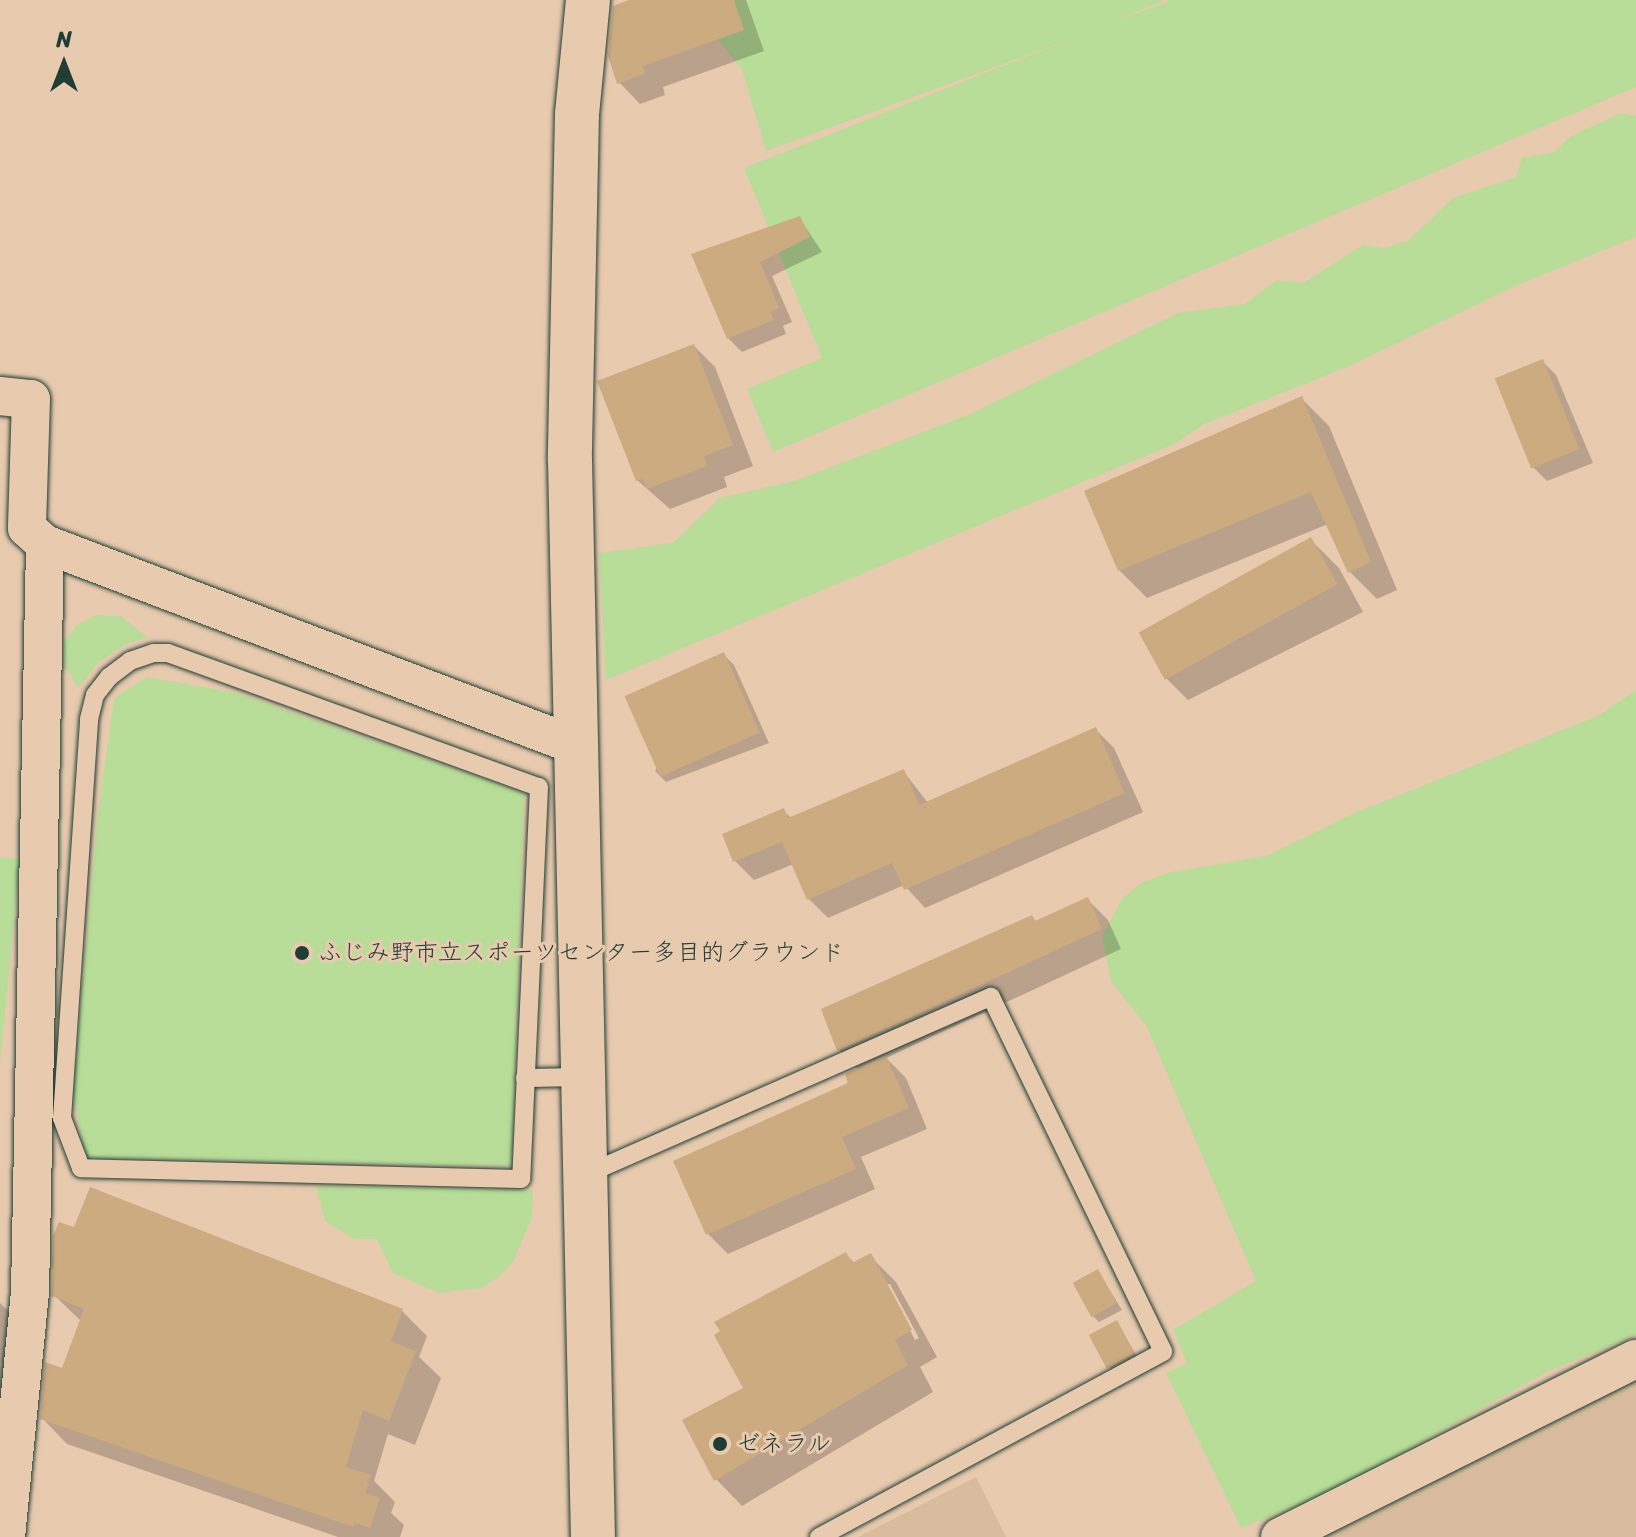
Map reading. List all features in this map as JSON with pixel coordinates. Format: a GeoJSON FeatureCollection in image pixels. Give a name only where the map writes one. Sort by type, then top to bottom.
{"type":"FeatureCollection","features":[{"type":"Feature","properties":{"kind":"street"},"geometry":{"type":"LineString","coordinates":[[588,0],[577,114],[570,445],[593,1537]]}},
{"type":"Feature","properties":{"kind":"street"},"geometry":{"type":"LineString","coordinates":[[0,396],[31,399],[27,528],[45,544],[577,746]]}},
{"type":"Feature","properties":{"kind":"street"},"geometry":{"type":"LineString","coordinates":[[6,1537],[30,1293],[45,544]]}},
{"type":"Feature","properties":{"kind":"street"},"geometry":{"type":"LineString","coordinates":[[1280,1537],[1636,1359]]}},
{"type":"Feature","properties":{"kind":"lane"},"geometry":{"type":"LineString","coordinates":[[168,653],[539,787],[525,1078],[521,1179],[81,1168],[62,1118],[89,719],[95,695],[109,677],[130,661],[168,653]]}},
{"type":"Feature","properties":{"kind":"lane"},"geometry":{"type":"LineString","coordinates":[[587,1174],[991,997],[1163,1352],[819,1537]]}},
{"type":"Feature","properties":{"kind":"lane"},"geometry":{"type":"LineString","coordinates":[[525,1078],[585,1077]]}},
{"type":"Feature","properties":{"kind":"shaded area"},"geometry":{"type":"Polygon","coordinates":[[[1636,1375],[1636,1537],[1320,1537],[1636,1375]]]}},
{"type":"Feature","properties":{"kind":"shaded area"},"geometry":{"type":"Polygon","coordinates":[[[976,1477],[1006,1537],[858,1537],[976,1477]]]}},
{"type":"Feature","properties":{"kind":"green space"},"geometry":{"type":"Polygon","coordinates":[[[717,0],[1163,0],[1117,21],[1171,0],[1636,0],[1636,87],[773,452],[747,389],[822,358],[744,168],[1079,36],[766,151],[742,69],[719,41],[717,0]]]}},
{"type":"Feature","properties":{"kind":"green space"},"geometry":{"type":"Polygon","coordinates":[[[1621,113],[1636,116],[1636,237],[1522,283],[1347,367],[1204,424],[1174,444],[606,680],[599,553],[673,543],[720,498],[794,481],[968,415],[1178,313],[1245,304],[1277,280],[1303,283],[1363,245],[1384,248],[1408,241],[1453,198],[1516,177],[1522,158],[1554,152],[1570,137],[1621,113]]]}},
{"type":"Feature","properties":{"kind":"green space"},"geometry":{"type":"Polygon","coordinates":[[[97,615],[121,616],[148,638],[128,643],[99,662],[78,688],[65,666],[64,643],[77,625],[97,615]]]}},
{"type":"Feature","properties":{"kind":"green space","name":"ふじみ野市⽴スポーツセンター多⽬的グラウンド"},"geometry":{"type":"Polygon","coordinates":[[[147,677],[237,693],[524,793],[512,1166],[86,1158],[73,1095],[98,812],[114,698],[147,677]]]}},
{"type":"Feature","properties":{"kind":"green space"},"geometry":{"type":"Polygon","coordinates":[[[1636,690],[1636,1335],[1545,1373],[1326,1495],[1241,1528],[1166,1373],[1187,1363],[1173,1330],[1256,1281],[1147,1027],[1111,981],[1102,937],[1121,900],[1141,883],[1171,872],[1266,856],[1357,812],[1598,716],[1636,690]]]}},
{"type":"Feature","properties":{"kind":"green space"},"geometry":{"type":"Polygon","coordinates":[[[0,857],[20,859],[0,1064],[0,857]]]}},
{"type":"Feature","properties":{"kind":"green space"},"geometry":{"type":"Polygon","coordinates":[[[316,1186],[533,1190],[532,1217],[513,1262],[498,1277],[481,1288],[439,1293],[393,1273],[377,1239],[354,1239],[325,1221],[316,1186]]]}},
{"type":"Feature","properties":{"kind":"building"},"geometry":{"type":"Polygon","coordinates":[[[629,0],[734,0],[744,30],[643,66],[645,74],[617,84],[608,56],[613,6],[629,0]]]}},
{"type":"Feature","properties":{"kind":"building"},"geometry":{"type":"Polygon","coordinates":[[[800,216],[810,237],[760,262],[779,308],[770,312],[774,320],[727,339],[691,254],[800,216]]]}},
{"type":"Feature","properties":{"kind":"building"},"geometry":{"type":"Polygon","coordinates":[[[694,344],[733,445],[704,456],[707,466],[647,489],[643,479],[636,481],[597,381],[694,344]]]}},
{"type":"Feature","properties":{"kind":"building"},"geometry":{"type":"Polygon","coordinates":[[[1543,359],[1579,449],[1531,468],[1495,378],[1543,359]]]}},
{"type":"Feature","properties":{"kind":"building"},"geometry":{"type":"Polygon","coordinates":[[[1302,396],[1371,562],[1348,573],[1311,492],[1118,571],[1084,491],[1302,396]]]}},
{"type":"Feature","properties":{"kind":"building"},"geometry":{"type":"Polygon","coordinates":[[[1311,537],[1337,584],[1165,680],[1139,633],[1311,537]]]}},
{"type":"Feature","properties":{"kind":"building"},"geometry":{"type":"Polygon","coordinates":[[[724,652],[760,732],[660,777],[624,696],[724,652]]]}},
{"type":"Feature","properties":{"kind":"building"},"geometry":{"type":"Polygon","coordinates":[[[1096,727],[1125,793],[904,890],[892,863],[807,900],[782,842],[733,862],[722,834],[784,808],[788,818],[904,769],[919,805],[1096,727]]]}},
{"type":"Feature","properties":{"kind":"building"},"geometry":{"type":"Polygon","coordinates":[[[1088,897],[1102,929],[837,1051],[821,1009],[1032,915],[1035,921],[1088,897]]]}},
{"type":"Feature","properties":{"kind":"building"},"geometry":{"type":"Polygon","coordinates":[[[886,1056],[909,1108],[842,1137],[856,1169],[706,1235],[673,1161],[848,1083],[845,1074],[886,1056]]]}},
{"type":"Feature","properties":{"kind":"building"},"geometry":{"type":"Polygon","coordinates":[[[90,1187],[403,1309],[391,1341],[416,1351],[389,1421],[363,1410],[346,1467],[371,1475],[365,1493],[380,1498],[370,1528],[355,1523],[353,1527],[40,1419],[45,1362],[62,1368],[84,1309],[52,1296],[53,1236],[59,1222],[74,1227],[90,1187]]]}},
{"type":"Feature","properties":{"kind":"building"},"geometry":{"type":"Polygon","coordinates":[[[846,1252],[852,1263],[871,1253],[912,1330],[895,1340],[908,1365],[714,1481],[682,1420],[743,1388],[714,1335],[720,1331],[714,1322],[846,1252]]]}},
{"type":"Feature","properties":{"kind":"building"},"geometry":{"type":"Polygon","coordinates":[[[1098,1269],[1117,1303],[1092,1317],[1073,1283],[1098,1269]]]}},
{"type":"Feature","properties":{"kind":"building"},"geometry":{"type":"Polygon","coordinates":[[[1117,1320],[1135,1354],[1107,1369],[1089,1335],[1117,1320]]]}},
{"type":"Feature","properties":{"kind":"place","name":"ふじみ野市⽴スポーツセンター多⽬的グラウンド"},"geometry":{"type":"Point","coordinates":[302,953]}},
{"type":"Feature","properties":{"kind":"place","name":"ゼネラル"},"geometry":{"type":"Point","coordinates":[720,1444]}}]}
